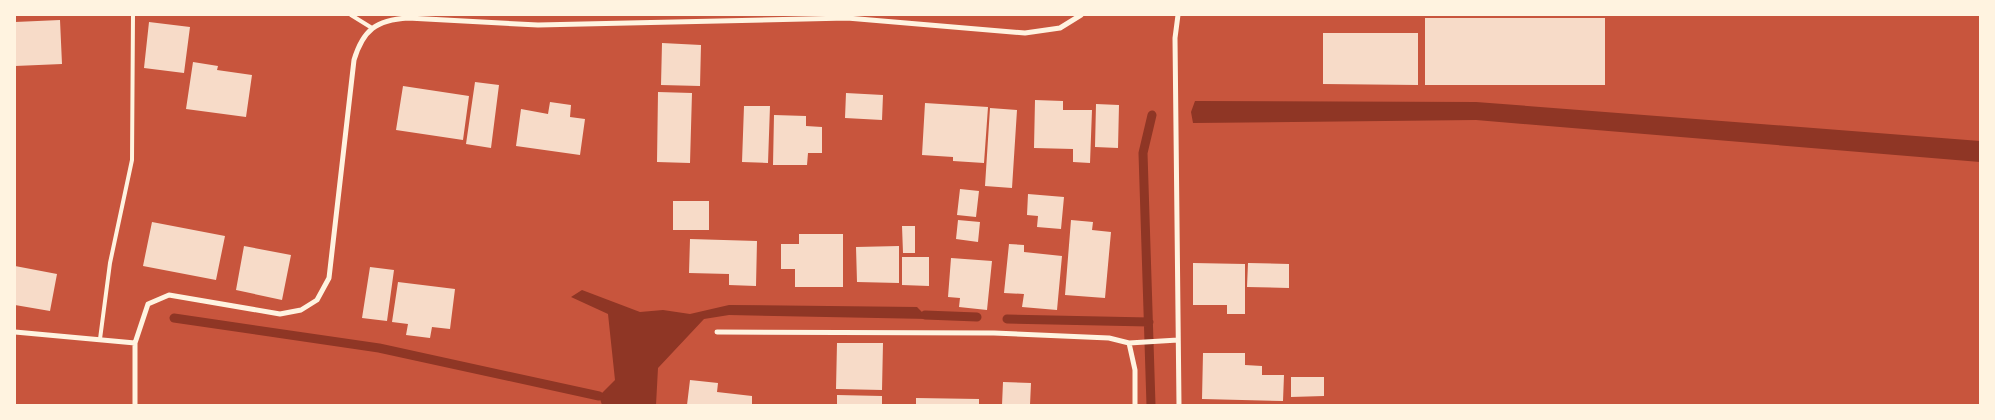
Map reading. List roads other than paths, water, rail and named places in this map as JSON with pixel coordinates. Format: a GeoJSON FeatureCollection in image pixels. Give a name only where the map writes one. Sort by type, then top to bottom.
{"type":"FeatureCollection","features":[{"type":"Feature","properties":{"kind":"street"},"geometry":{"type":"LineString","coordinates":[[135,405],[135,343],[148,304],[169,295],[280,314],[301,310],[317,300],[329,278],[354,60],[359,42],[372,28],[389,19],[408,18],[538,25],[847,18],[1025,33],[1060,28],[1081,15]]}},
{"type":"Feature","properties":{"kind":"street"},"geometry":{"type":"LineString","coordinates":[[1178,15],[1175,48],[1179,405]]}},
{"type":"Feature","properties":{"kind":"street"},"geometry":{"type":"LineString","coordinates":[[15,332],[135,343]]}},
{"type":"Feature","properties":{"kind":"street"},"geometry":{"type":"LineString","coordinates":[[717,332],[994,334],[1109,338],[1129,343],[1178,340]]}},
{"type":"Feature","properties":{"kind":"street"},"geometry":{"type":"LineString","coordinates":[[1129,343],[1135,370],[1135,405]]}},
{"type":"Feature","properties":{"kind":"lane"},"geometry":{"type":"LineString","coordinates":[[100,339],[110,262],[132,160],[133,15]]}},
{"type":"Feature","properties":{"kind":"lane"},"geometry":{"type":"LineString","coordinates":[[351,15],[372,28]]}},
{"type":"Feature","properties":{"kind":"waterway"},"geometry":{"type":"LineString","coordinates":[[1151,405],[1143,153],[1152,115]]}},
{"type":"Feature","properties":{"kind":"waterway"},"geometry":{"type":"LineString","coordinates":[[925,315],[977,317]]}},
{"type":"Feature","properties":{"kind":"waterway"},"geometry":{"type":"LineString","coordinates":[[174,318],[379,348],[599,396]]}},
{"type":"Feature","properties":{"kind":"waterway"},"geometry":{"type":"LineString","coordinates":[[1007,319],[1149,322]]}}]}
